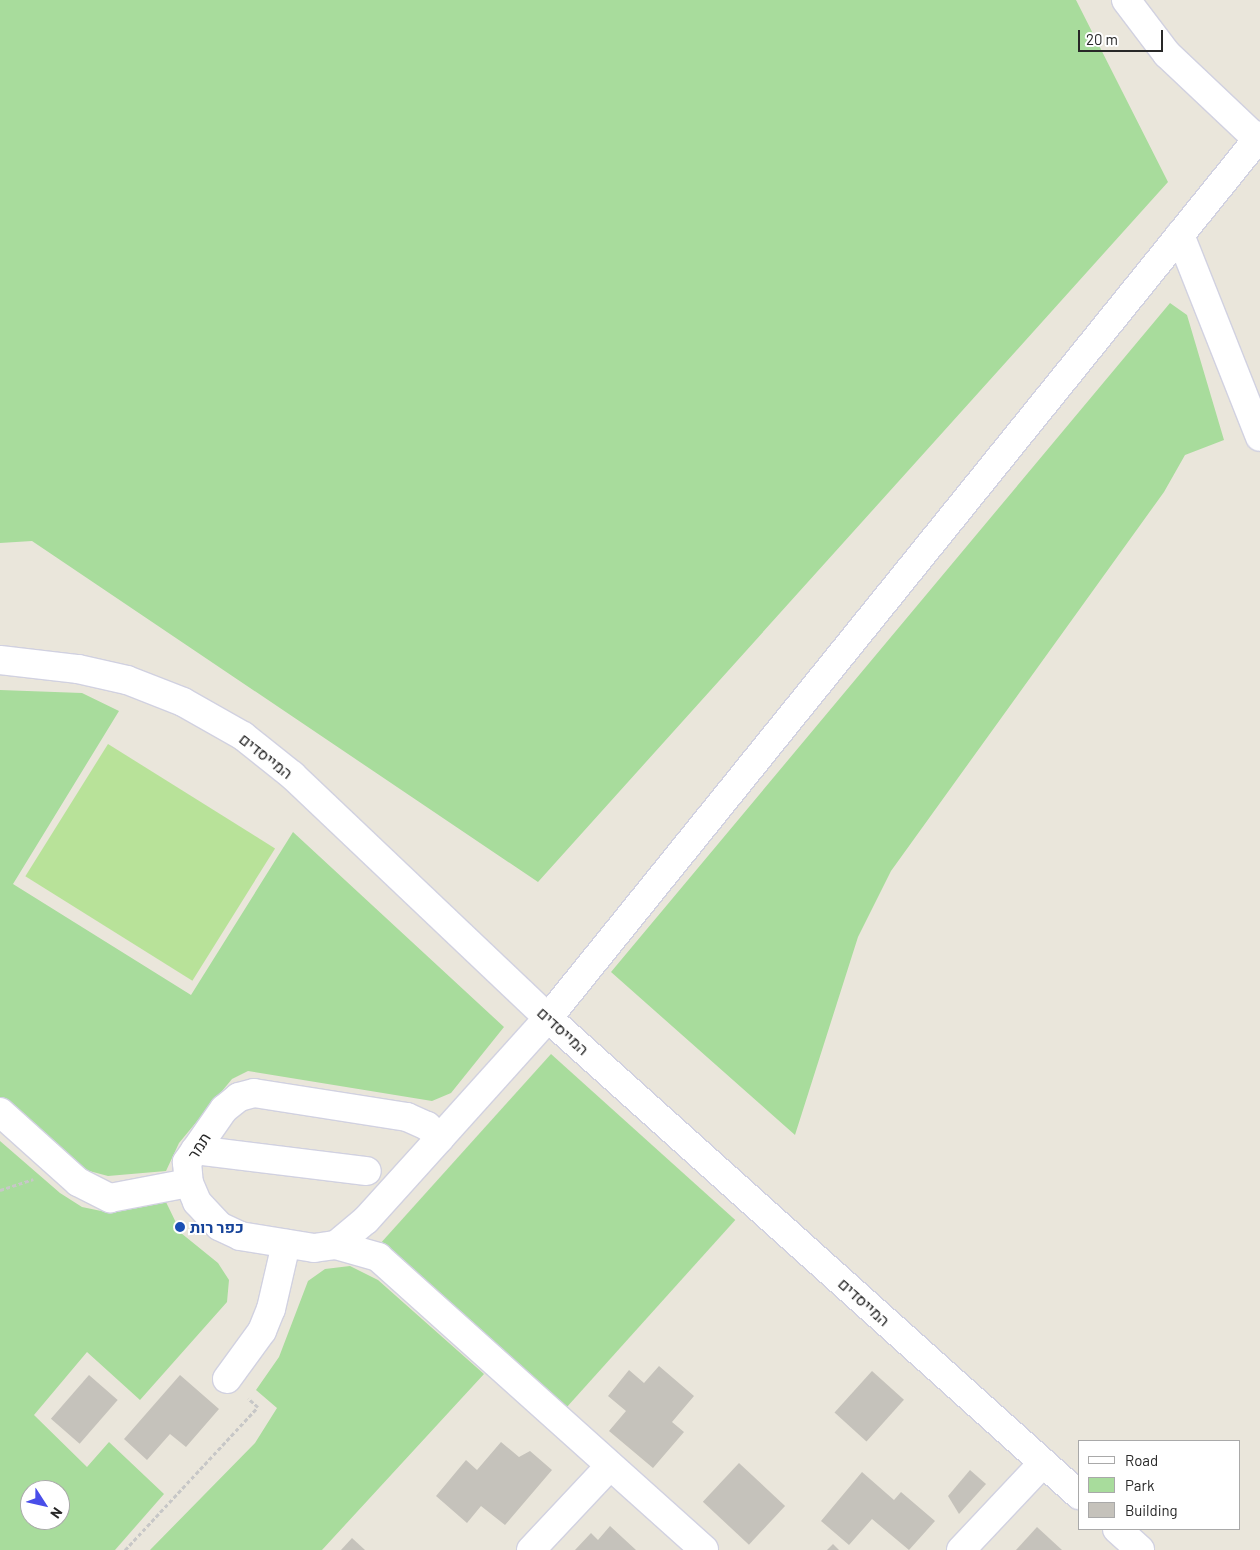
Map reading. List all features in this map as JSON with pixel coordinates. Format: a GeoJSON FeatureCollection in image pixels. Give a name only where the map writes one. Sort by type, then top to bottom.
{"type":"FeatureCollection","features":[{"type":"Feature","properties":{"kind":"street"},"geometry":{"type":"LineString","coordinates":[[336,1245],[366,1220],[548,1018],[1259,137],[1167,54],[1126,0]]}},
{"type":"Feature","properties":{"kind":"street"},"geometry":{"type":"LineString","coordinates":[[1180,235],[1260,438]]}},
{"type":"Feature","properties":{"kind":"street","name":"המייסדים"},"geometry":{"type":"LineString","coordinates":[[0,660],[78,669],[127,680],[183,702],[243,736],[292,775],[548,1018],[1078,1494]]}},
{"type":"Feature","properties":{"kind":"street","name":"תמר"},"geometry":{"type":"LineString","coordinates":[[336,1245],[314,1248],[240,1236],[219,1226],[197,1202],[188,1183],[187,1162],[224,1109],[239,1097],[254,1093],[407,1117],[426,1126],[440,1138]]}},
{"type":"Feature","properties":{"kind":"street"},"geometry":{"type":"LineString","coordinates":[[0,1112],[78,1182],[110,1198],[188,1183]]}},
{"type":"Feature","properties":{"kind":"street"},"geometry":{"type":"LineString","coordinates":[[195,1150],[367,1171]]}},
{"type":"Feature","properties":{"kind":"street"},"geometry":{"type":"LineString","coordinates":[[227,1379],[262,1331],[271,1309],[286,1244]]}},
{"type":"Feature","properties":{"kind":"street"},"geometry":{"type":"LineString","coordinates":[[336,1245],[378,1257],[704,1550]]}},
{"type":"Feature","properties":{"kind":"street"},"geometry":{"type":"LineString","coordinates":[[960,1550],[1043,1463]]}},
{"type":"Feature","properties":{"kind":"street"},"geometry":{"type":"LineString","coordinates":[[530,1550],[610,1466]]}},
{"type":"Feature","properties":{"kind":"street"},"geometry":{"type":"LineString","coordinates":[[1118,1530],[1140,1550]]}},
{"type":"Feature","properties":{"kind":"path"},"geometry":{"type":"LineString","coordinates":[[125,1550],[258,1406],[227,1379]]}},
{"type":"Feature","properties":{"kind":"green space"},"geometry":{"type":"Polygon","coordinates":[[[0,0],[1076,0],[1168,182],[538,882],[32,541],[0,543],[0,0]]]}},
{"type":"Feature","properties":{"kind":"green space"},"geometry":{"type":"Polygon","coordinates":[[[1170,303],[1187,315],[1224,440],[1185,455],[1164,492],[891,871],[858,937],[795,1135],[611,972],[1170,303]]]}},
{"type":"Feature","properties":{"kind":"green space"},"geometry":{"type":"Polygon","coordinates":[[[0,690],[82,693],[119,711],[13,884],[191,995],[293,832],[504,1027],[451,1093],[432,1101],[248,1071],[232,1079],[179,1143],[166,1171],[108,1176],[78,1168],[0,1097],[0,690]]]}},
{"type":"Feature","properties":{"kind":"green space"},"geometry":{"type":"Polygon","coordinates":[[[108,744],[275,848],[192,981],[25,876],[108,744]]]}},
{"type":"Feature","properties":{"kind":"green space"},"geometry":{"type":"Polygon","coordinates":[[[551,1054],[735,1220],[564,1410],[380,1244],[551,1054]]]}},
{"type":"Feature","properties":{"kind":"green space"},"geometry":{"type":"Polygon","coordinates":[[[0,1141],[60,1193],[82,1207],[106,1212],[166,1202],[181,1233],[218,1263],[229,1280],[227,1302],[140,1400],[87,1352],[34,1415],[87,1467],[109,1442],[164,1494],[115,1550],[0,1550],[0,1141]]]}},
{"type":"Feature","properties":{"kind":"green space"},"geometry":{"type":"Polygon","coordinates":[[[350,1266],[378,1280],[484,1374],[322,1550],[150,1550],[255,1443],[277,1408],[256,1390],[279,1357],[308,1281],[325,1269],[350,1266]]]}},
{"type":"Feature","properties":{"kind":"building"},"geometry":{"type":"Polygon","coordinates":[[[659,1366],[694,1396],[672,1422],[684,1432],[653,1468],[609,1431],[626,1411],[608,1396],[629,1370],[644,1383],[659,1366]]]}},
{"type":"Feature","properties":{"kind":"building"},"geometry":{"type":"Polygon","coordinates":[[[872,1371],[904,1400],[866,1441],[835,1413],[872,1371]]]}},
{"type":"Feature","properties":{"kind":"building"},"geometry":{"type":"Polygon","coordinates":[[[89,1375],[118,1400],[80,1444],[51,1419],[89,1375]]]}},
{"type":"Feature","properties":{"kind":"building"},"geometry":{"type":"Polygon","coordinates":[[[180,1375],[219,1409],[186,1447],[170,1434],[147,1460],[124,1439],[180,1375]]]}},
{"type":"Feature","properties":{"kind":"building"},"geometry":{"type":"Polygon","coordinates":[[[501,1442],[519,1457],[530,1451],[552,1470],[505,1525],[481,1506],[467,1523],[436,1496],[466,1460],[477,1470],[501,1442]]]}},
{"type":"Feature","properties":{"kind":"building"},"geometry":{"type":"Polygon","coordinates":[[[739,1463],[785,1506],[749,1545],[703,1502],[739,1463]]]}},
{"type":"Feature","properties":{"kind":"building"},"geometry":{"type":"Polygon","coordinates":[[[970,1470],[986,1484],[959,1514],[948,1496],[970,1470]]]}},
{"type":"Feature","properties":{"kind":"building"},"geometry":{"type":"Polygon","coordinates":[[[862,1472],[894,1500],[901,1492],[935,1521],[909,1550],[872,1519],[849,1545],[821,1521],[862,1472]]]}},
{"type":"Feature","properties":{"kind":"building"},"geometry":{"type":"Polygon","coordinates":[[[610,1526],[636,1550],[575,1550],[591,1533],[598,1540],[610,1526]]]}},
{"type":"Feature","properties":{"kind":"building"},"geometry":{"type":"Polygon","coordinates":[[[1037,1527],[1062,1550],[1016,1550],[1037,1527]]]}},
{"type":"Feature","properties":{"kind":"building"},"geometry":{"type":"Polygon","coordinates":[[[352,1538],[365,1550],[341,1550],[352,1538]]]}},
{"type":"Feature","properties":{"kind":"building"},"geometry":{"type":"Polygon","coordinates":[[[833,1544],[839,1550],[827,1550],[833,1544]]]}},
{"type":"Feature","properties":{"kind":"place","name":"כפר רות"},"geometry":{"type":"Point","coordinates":[180,1227]}}]}
